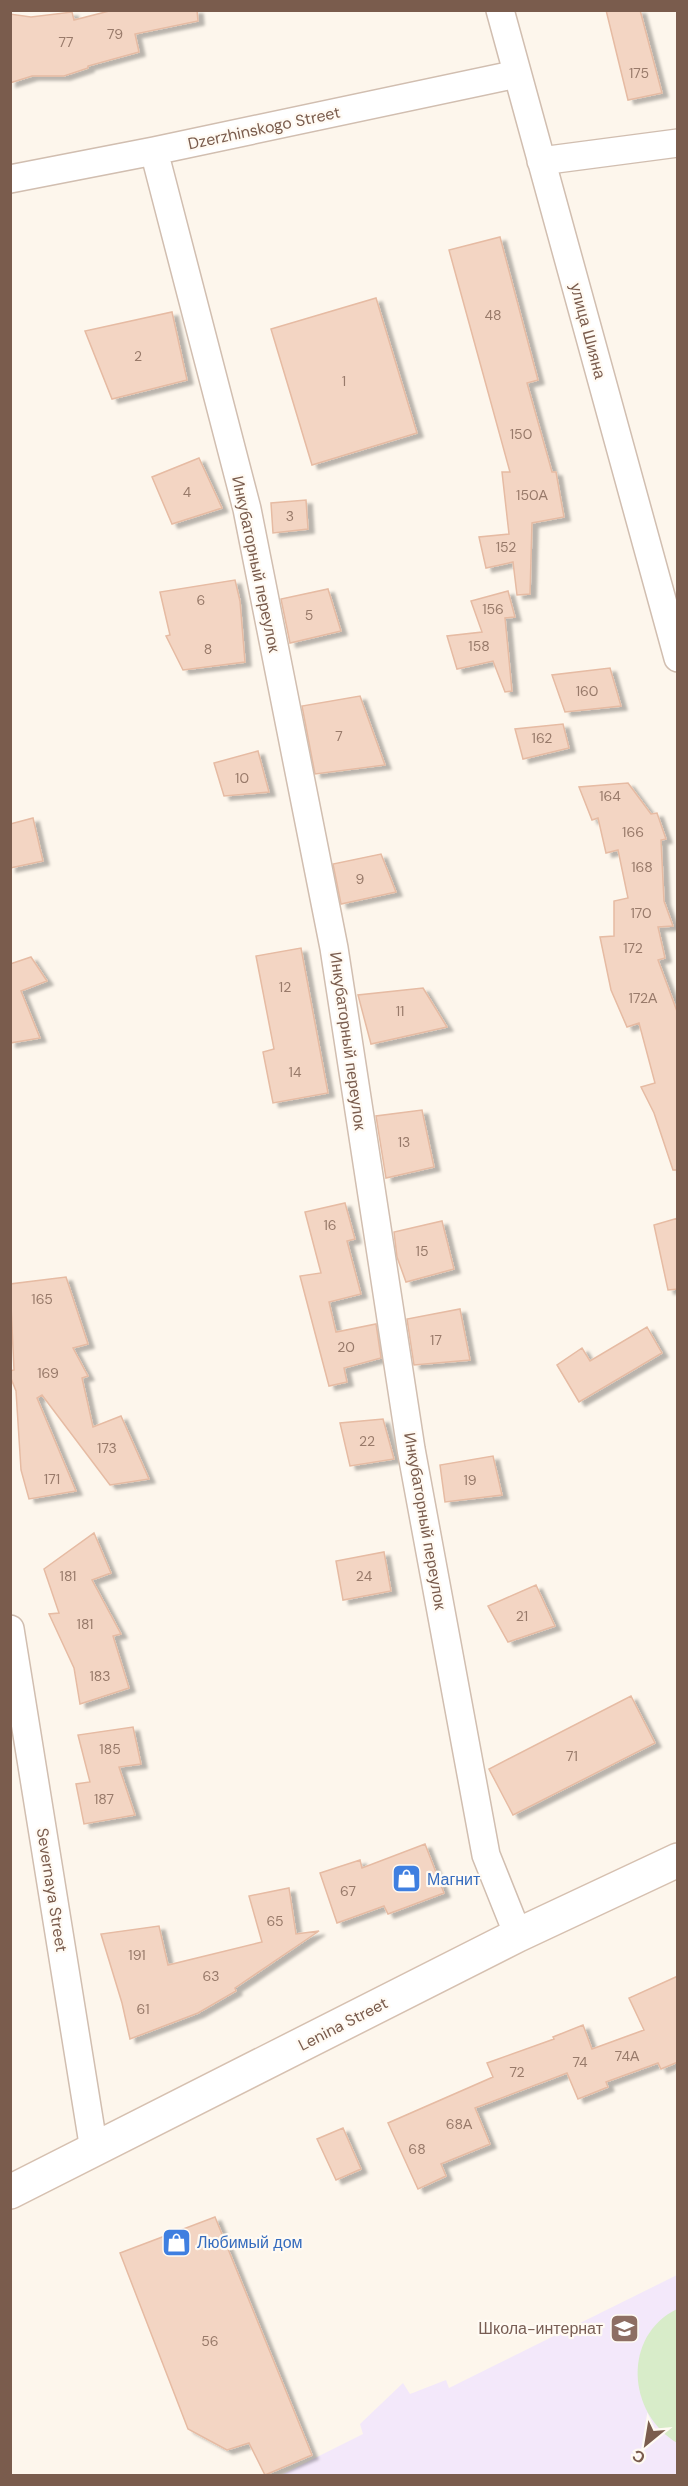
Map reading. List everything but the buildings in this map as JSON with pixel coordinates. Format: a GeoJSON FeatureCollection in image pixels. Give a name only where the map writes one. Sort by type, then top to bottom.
{"type":"FeatureCollection","features":[{"type":"Feature","properties":{"kind":"main road","name":"Lenina Street"},"geometry":{"type":"LineString","coordinates":[[10,2192],[518,1935],[678,1860]]}},
{"type":"Feature","properties":{"kind":"street","name":"улица Шияна"},"geometry":{"type":"LineString","coordinates":[[500,10],[677,653]]}},
{"type":"Feature","properties":{"kind":"street","name":"Dzerzhinskogo Street"},"geometry":{"type":"LineString","coordinates":[[10,179],[154,152],[517,74]]}},
{"type":"Feature","properties":{"kind":"street"},"geometry":{"type":"LineString","coordinates":[[541,161],[678,142]]}},
{"type":"Feature","properties":{"kind":"street","name":"Инкубаторный переулок"},"geometry":{"type":"LineString","coordinates":[[154,152],[247,509],[334,948],[411,1449],[484,1843],[518,1935]]}},
{"type":"Feature","properties":{"kind":"street","name":"Severnaya Street"},"geometry":{"type":"LineString","coordinates":[[10,1629],[94,2150]]}},
{"type":"Feature","properties":{"kind":"shaded area","name":"Школа-интернат"},"geometry":{"type":"Polygon","coordinates":[[[677,2275],[677,2475],[279,2476],[363,2434],[360,2424],[403,2383],[410,2394],[446,2380],[449,2388],[677,2275]]]}},
{"type":"Feature","properties":{"kind":"green space"},"geometry":{"type":"Polygon","coordinates":[[[677,2309],[677,2443],[660,2430],[648,2413],[641,2395],[638,2375],[640,2355],[647,2337],[659,2321],[677,2309]]]}},
{"type":"Feature","properties":{"kind":"place","name":"Магнит"},"geometry":{"type":"Point","coordinates":[406,1879]}},
{"type":"Feature","properties":{"kind":"place","name":"Любимый дом"},"geometry":{"type":"Point","coordinates":[176,2242]}},
{"type":"Feature","properties":{"kind":"place","name":"Школа-интернат"},"geometry":{"type":"Point","coordinates":[624,2328]}}]}
